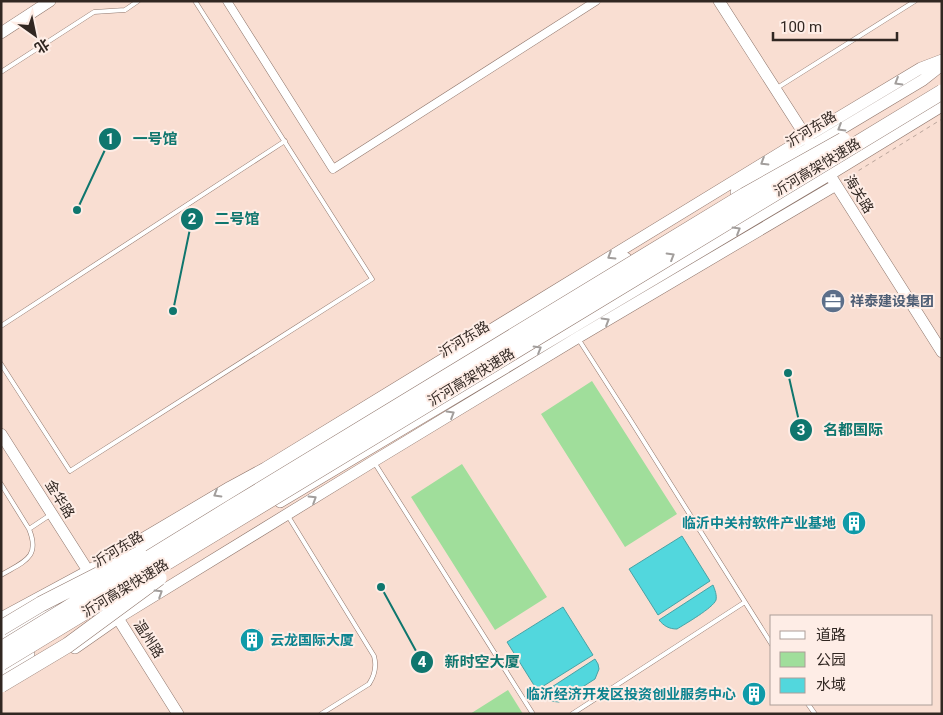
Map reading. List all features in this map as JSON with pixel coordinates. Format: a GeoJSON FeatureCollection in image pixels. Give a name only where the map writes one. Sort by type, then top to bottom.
{"type":"FeatureCollection","features":[{"type":"Feature","properties":{"kind":"highway","name":"沂河高架快速路"},"geometry":{"type":"LineString","coordinates":[[1,663],[234,513],[745,195],[942,82]]}},
{"type":"Feature","properties":{"kind":"highway","name":"沂河高架快速路"},"geometry":{"type":"LineString","coordinates":[[1,649],[234,513],[942,92]]}},
{"type":"Feature","properties":{"kind":"highway"},"geometry":{"type":"LineString","coordinates":[[1,628],[41,604],[234,513]]}},
{"type":"Feature","properties":{"kind":"highway"},"geometry":{"type":"LineString","coordinates":[[1,685],[68,645],[234,513]]}},
{"type":"Feature","properties":{"kind":"main road"},"geometry":{"type":"LineString","coordinates":[[1,33],[50,1]]}},
{"type":"Feature","properties":{"kind":"main road","name":"海关路"},"geometry":{"type":"LineString","coordinates":[[719,1],[942,352]]}},
{"type":"Feature","properties":{"kind":"main road"},"geometry":{"type":"LineString","coordinates":[[1,618],[91,576],[230,487],[265,468],[809,141],[921,68],[942,60]]}},
{"type":"Feature","properties":{"kind":"main road","name":"沂河东路"},"geometry":{"type":"LineString","coordinates":[[1,637],[91,576],[308,451],[809,141],[923,80],[942,65]]}},
{"type":"Feature","properties":{"kind":"main road"},"geometry":{"type":"LineString","coordinates":[[1,672],[109,604],[942,106]]}},
{"type":"Feature","properties":{"kind":"main road"},"geometry":{"type":"LineString","coordinates":[[1,693],[118,618],[374,461],[836,185]]}},
{"type":"Feature","properties":{"kind":"main road","name":"金华路"},"geometry":{"type":"LineString","coordinates":[[1,434],[91,576]]}},
{"type":"Feature","properties":{"kind":"main road"},"geometry":{"type":"LineString","coordinates":[[284,456],[308,451]]}},
{"type":"Feature","properties":{"kind":"main road","name":"温州路"},"geometry":{"type":"LineString","coordinates":[[91,576],[178,714]]}},
{"type":"Feature","properties":{"kind":"street"},"geometry":{"type":"LineString","coordinates":[[227,1],[333,168],[596,1]]}},
{"type":"Feature","properties":{"kind":"lane"},"geometry":{"type":"LineString","coordinates":[[1,72],[94,12],[125,10],[138,1]]}},
{"type":"Feature","properties":{"kind":"lane"},"geometry":{"type":"LineString","coordinates":[[1,364],[70,471],[372,279],[195,1]]}},
{"type":"Feature","properties":{"kind":"lane"},"geometry":{"type":"LineString","coordinates":[[776,88],[915,1]]}},
{"type":"Feature","properties":{"kind":"lane"},"geometry":{"type":"LineString","coordinates":[[1,326],[285,141]]}},
{"type":"Feature","properties":{"kind":"lane"},"geometry":{"type":"LineString","coordinates":[[577,338],[770,642]]}},
{"type":"Feature","properties":{"kind":"lane"},"geometry":{"type":"LineString","coordinates":[[374,461],[533,714]]}},
{"type":"Feature","properties":{"kind":"lane"},"geometry":{"type":"LineString","coordinates":[[1,484],[33,538],[33,550],[28,559],[1,575]]}},
{"type":"Feature","properties":{"kind":"lane"},"geometry":{"type":"LineString","coordinates":[[29,529],[52,514]]}},
{"type":"Feature","properties":{"kind":"lane"},"geometry":{"type":"LineString","coordinates":[[287,514],[376,662],[373,677],[369,684],[321,714]]}},
{"type":"Feature","properties":{"kind":"lane"},"geometry":{"type":"LineString","coordinates":[[572,714],[745,602]]}},
{"type":"Feature","properties":{"kind":"path"},"geometry":{"type":"LineString","coordinates":[[836,185],[942,119]]}},
{"type":"Feature","properties":{"kind":"green space"},"geometry":{"type":"Polygon","coordinates":[[[592,381],[677,514],[625,547],[541,414],[592,381]]]}},
{"type":"Feature","properties":{"kind":"green space"},"geometry":{"type":"Polygon","coordinates":[[[462,464],[547,597],[495,630],[411,497],[462,464]]]}},
{"type":"Feature","properties":{"kind":"green space"},"geometry":{"type":"Polygon","coordinates":[[[508,690],[523,714],[470,714],[508,690]]]}},
{"type":"Feature","properties":{"kind":"water"},"geometry":{"type":"Polygon","coordinates":[[[682,536],[710,581],[658,615],[629,569],[682,536]]]}},
{"type":"Feature","properties":{"kind":"water"},"geometry":{"type":"Polygon","coordinates":[[[713,585],[716,600],[710,607],[692,620],[677,629],[667,627],[659,620],[713,585]]]}},
{"type":"Feature","properties":{"kind":"water"},"geometry":{"type":"Polygon","coordinates":[[[563,607],[593,655],[537,690],[507,642],[563,607]]]}},
{"type":"Feature","properties":{"kind":"water"},"geometry":{"type":"Polygon","coordinates":[[[595,659],[599,669],[595,679],[559,702],[549,701],[541,694],[595,659]]]}},
{"type":"Feature","properties":{"kind":"place","name":"一号馆"},"geometry":{"type":"Point","coordinates":[77,210]}},
{"type":"Feature","properties":{"kind":"place","name":"祥泰建设集团"},"geometry":{"type":"Point","coordinates":[833,301]}},
{"type":"Feature","properties":{"kind":"place","name":"二号馆"},"geometry":{"type":"Point","coordinates":[173,311]}},
{"type":"Feature","properties":{"kind":"place","name":"名都国际"},"geometry":{"type":"Point","coordinates":[788,373]}},
{"type":"Feature","properties":{"kind":"place","name":"临沂中关村软件产业基地"},"geometry":{"type":"Point","coordinates":[854,523]}},
{"type":"Feature","properties":{"kind":"place","name":"新时空大厦"},"geometry":{"type":"Point","coordinates":[381,587]}},
{"type":"Feature","properties":{"kind":"place","name":"云龙国际大厦"},"geometry":{"type":"Point","coordinates":[252,640]}},
{"type":"Feature","properties":{"kind":"place","name":"临沂经济开发区投资创业服务中心"},"geometry":{"type":"Point","coordinates":[754,694]}}]}
